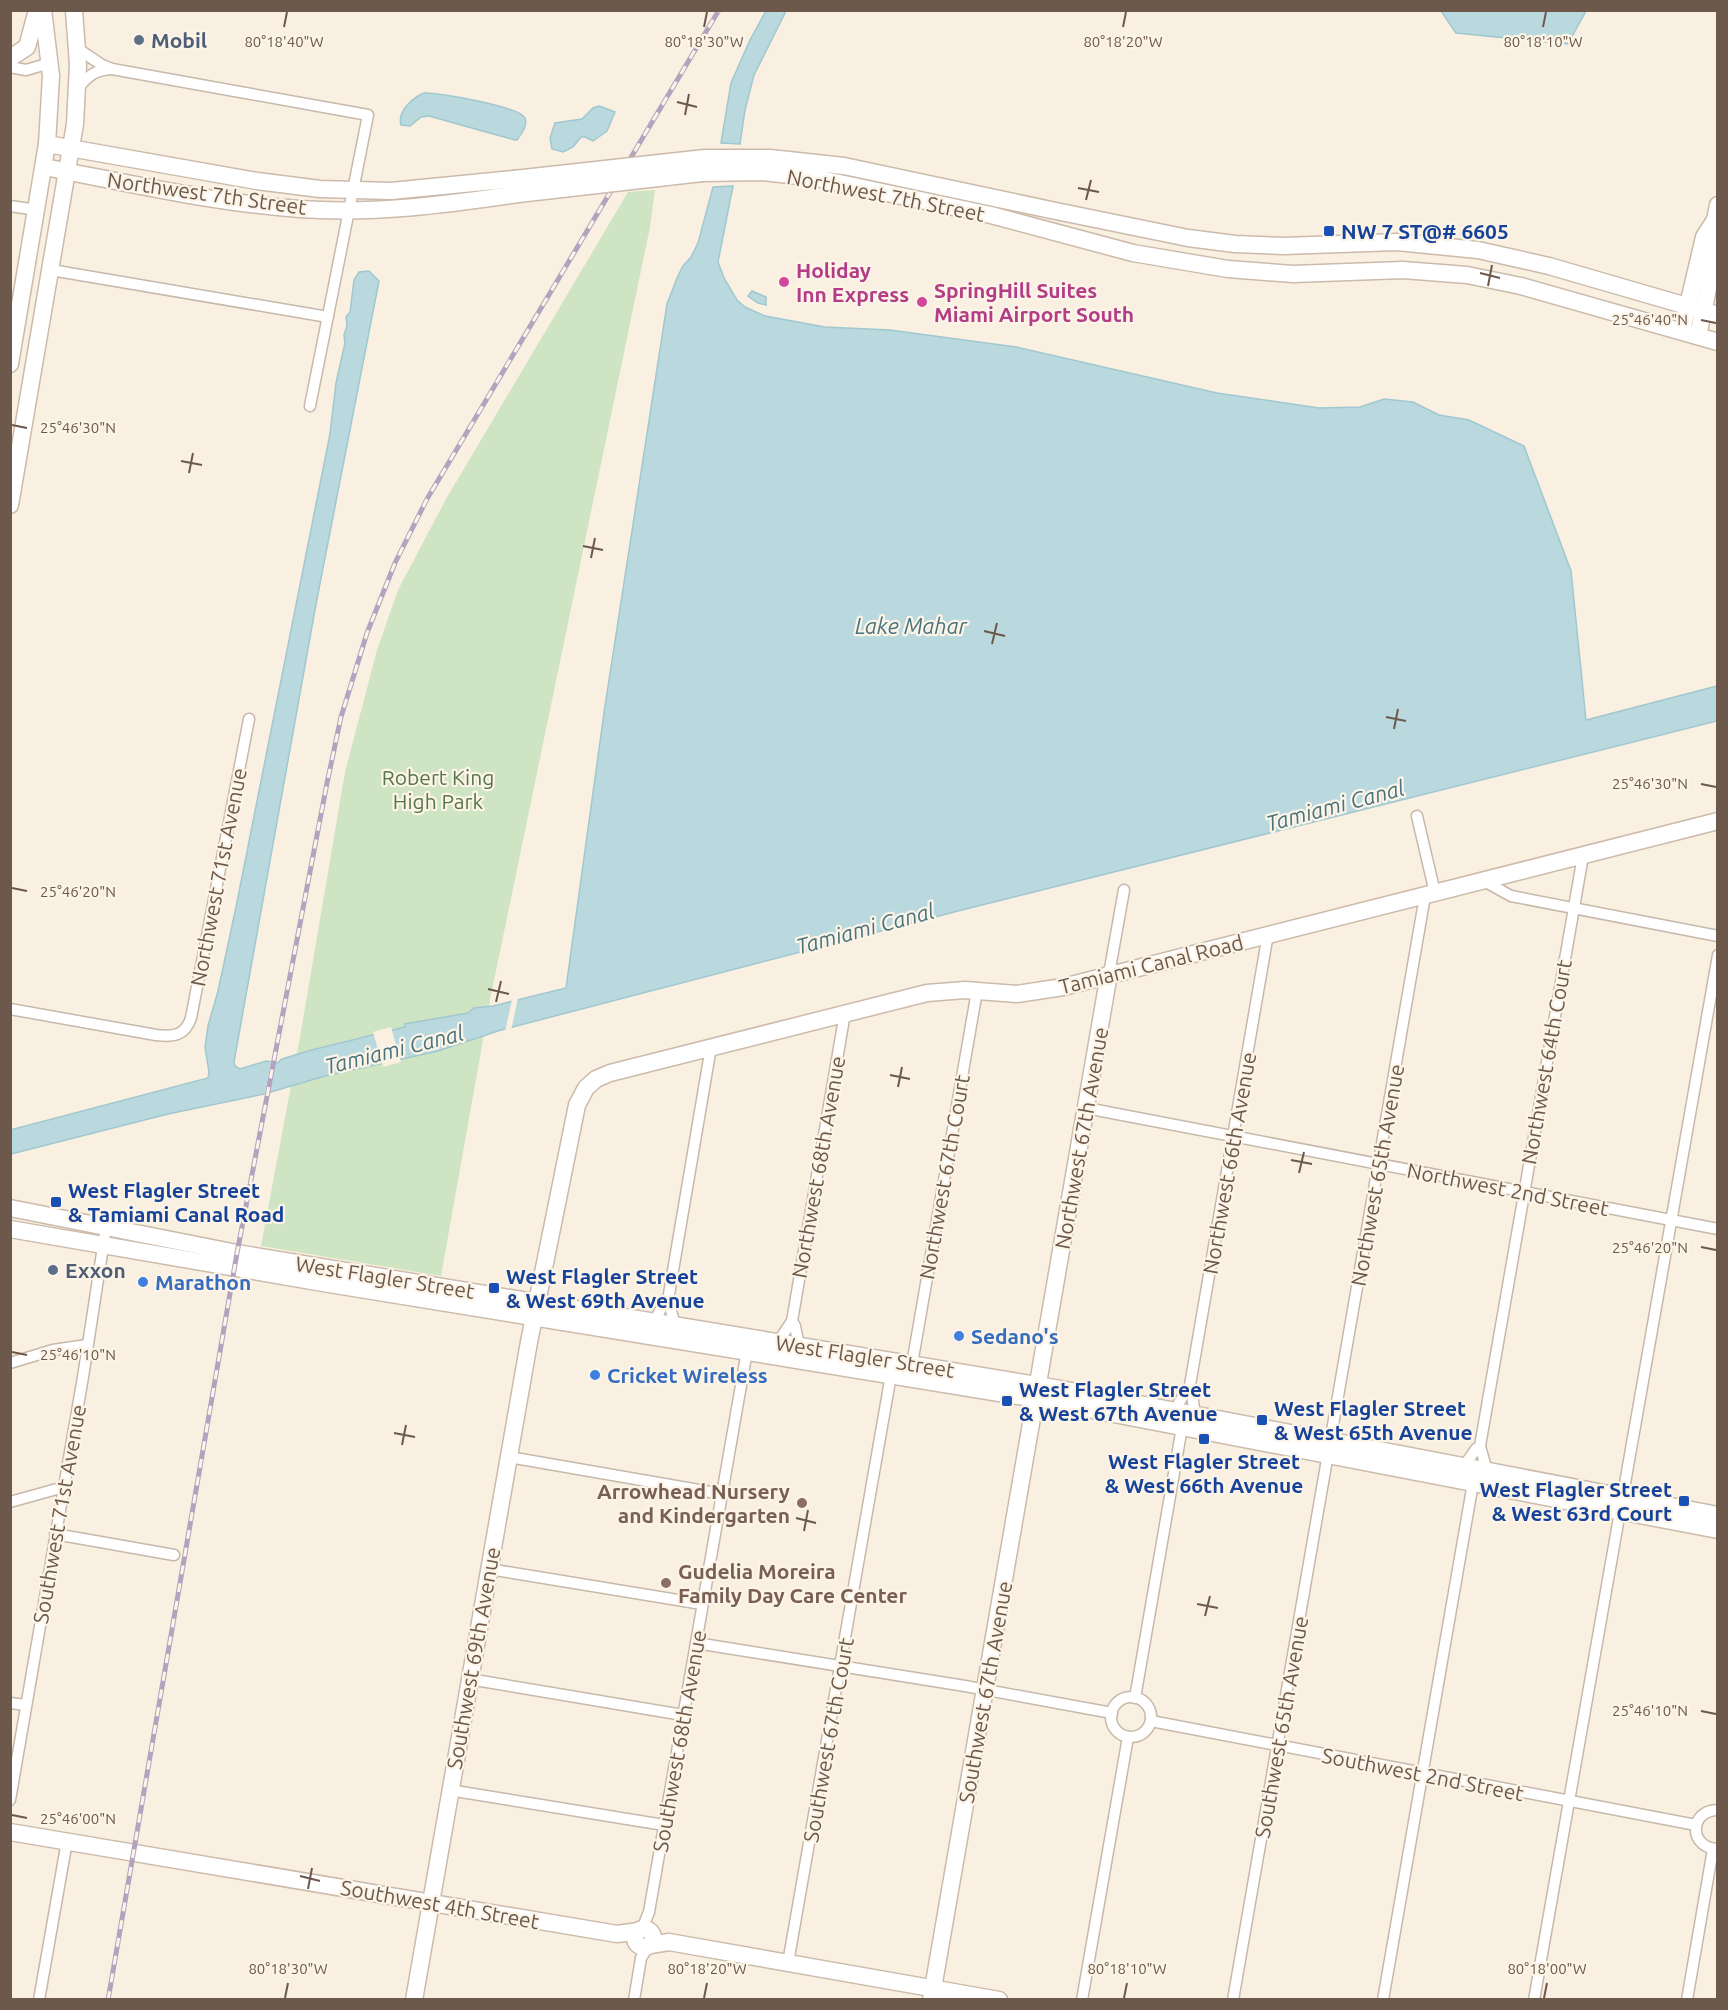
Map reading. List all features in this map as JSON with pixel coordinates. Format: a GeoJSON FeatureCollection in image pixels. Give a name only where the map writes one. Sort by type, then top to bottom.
{"type":"FeatureCollection","features":[{"type":"Feature","properties":{"kind":"main road"},"geometry":{"type":"LineString","coordinates":[[10,58],[27,47],[37,10]]}},
{"type":"Feature","properties":{"kind":"main road"},"geometry":{"type":"LineString","coordinates":[[37,352],[11,353],[47,144],[51,89],[43,10]]}},
{"type":"Feature","properties":{"kind":"main road"},"geometry":{"type":"LineString","coordinates":[[11,494],[71,149],[78,88],[78,49],[74,10]]}},
{"type":"Feature","properties":{"kind":"main road"},"geometry":{"type":"LineString","coordinates":[[50,63],[78,49]]}},
{"type":"Feature","properties":{"kind":"main road","name":"Northwest 7th Street"},"geometry":{"type":"LineString","coordinates":[[47,144],[273,184],[352,191],[516,186],[770,158],[844,166],[1188,238],[1224,243],[1284,246],[1397,242],[1478,250],[1549,266],[1703,311]]}},
{"type":"Feature","properties":{"kind":"main road","name":"Northwest 7th Street"},"geometry":{"type":"LineString","coordinates":[[704,166],[837,182],[991,215],[1133,253],[1228,269],[1293,274],[1403,270],[1467,275],[1521,286],[1718,342]]}},
{"type":"Feature","properties":{"kind":"main road","name":"Northwest 7th Street"},"geometry":{"type":"LineString","coordinates":[[44,167],[266,206],[348,210],[409,207],[516,186]]}},
{"type":"Feature","properties":{"kind":"main road"},"geometry":{"type":"LineString","coordinates":[[1703,311],[1704,237],[1716,213]]}},
{"type":"Feature","properties":{"kind":"main road"},"geometry":{"type":"LineString","coordinates":[[1690,334],[1703,311],[1718,240],[1716,213]]}},
{"type":"Feature","properties":{"kind":"main road","name":"Tamiami Canal Road"},"geometry":{"type":"LineString","coordinates":[[586,1088],[596,1079],[610,1073],[927,993],[954,990],[1031,994],[1718,821]]}},
{"type":"Feature","properties":{"kind":"main road","name":"Northwest 67th Avenue"},"geometry":{"type":"LineString","coordinates":[[1037,1392],[1109,974]]}},
{"type":"Feature","properties":{"kind":"main road","name":"Southwest 69th Avenue"},"geometry":{"type":"LineString","coordinates":[[414,2000],[535,1310],[578,1105],[586,1088]]}},
{"type":"Feature","properties":{"kind":"main road","name":"West Flagler Street"},"geometry":{"type":"LineString","coordinates":[[10,1208],[346,1279]]}},
{"type":"Feature","properties":{"kind":"main road","name":"West Flagler Street"},"geometry":{"type":"LineString","coordinates":[[14,1232],[346,1279],[535,1310],[747,1351],[891,1375],[1174,1411],[1473,1483],[1718,1515]]}},
{"type":"Feature","properties":{"kind":"main road","name":"West Flagler Street"},"geometry":{"type":"LineString","coordinates":[[535,1310],[675,1325],[912,1364],[1182,1427],[1464,1466],[1718,1530]]}},
{"type":"Feature","properties":{"kind":"main road","name":"Southwest 67th Avenue"},"geometry":{"type":"LineString","coordinates":[[932,1994],[1037,1392]]}},
{"type":"Feature","properties":{"kind":"main road","name":"Southwest 4th Street"},"geometry":{"type":"LineString","coordinates":[[10,1832],[669,1942],[788,1963],[932,1994],[999,2000]]}},
{"type":"Feature","properties":{"kind":"street"},"geometry":{"type":"LineString","coordinates":[[78,49],[112,69],[368,115],[310,406]]}},
{"type":"Feature","properties":{"kind":"street"},"geometry":{"type":"LineString","coordinates":[[10,67],[26,70],[50,63]]}},
{"type":"Feature","properties":{"kind":"street"},"geometry":{"type":"LineString","coordinates":[[78,88],[91,74],[100,70],[112,69]]}},
{"type":"Feature","properties":{"kind":"street"},"geometry":{"type":"LineString","coordinates":[[10,206],[37,210]]}},
{"type":"Feature","properties":{"kind":"street"},"geometry":{"type":"LineString","coordinates":[[51,270],[327,317]]}},
{"type":"Feature","properties":{"kind":"street","name":"Northwest 71st Avenue"},"geometry":{"type":"LineString","coordinates":[[10,1009],[156,1035],[174,1036],[183,1033],[191,1018],[249,719]]}},
{"type":"Feature","properties":{"kind":"street","name":"Northwest 65th Avenue"},"geometry":{"type":"LineString","coordinates":[[1330,1448],[1379,1164],[1430,894],[1417,816]]}},
{"type":"Feature","properties":{"kind":"street","name":"Northwest 64th Court"},"geometry":{"type":"LineString","coordinates":[[1487,1471],[1480,1446],[1583,856]]}},
{"type":"Feature","properties":{"kind":"street"},"geometry":{"type":"LineString","coordinates":[[1484,881],[1511,896],[1718,936]]}},
{"type":"Feature","properties":{"kind":"street","name":"Northwest 67th Avenue"},"geometry":{"type":"LineString","coordinates":[[1109,974],[1124,890]]}},
{"type":"Feature","properties":{"kind":"street","name":"Northwest 66th Avenue"},"geometry":{"type":"LineString","coordinates":[[1195,1415],[1192,1395],[1189,1391],[1268,934]]}},
{"type":"Feature","properties":{"kind":"street"},"geometry":{"type":"LineString","coordinates":[[1534,2000],[1718,955]]}},
{"type":"Feature","properties":{"kind":"street","name":"Northwest 67th Court"},"geometry":{"type":"LineString","coordinates":[[912,1364],[977,991]]}},
{"type":"Feature","properties":{"kind":"street","name":"Northwest 68th Avenue"},"geometry":{"type":"LineString","coordinates":[[778,1342],[792,1322],[845,1013]]}},
{"type":"Feature","properties":{"kind":"street"},"geometry":{"type":"LineString","coordinates":[[675,1325],[668,1300],[711,1047]]}},
{"type":"Feature","properties":{"kind":"street","name":"Northwest 2nd Street"},"geometry":{"type":"LineString","coordinates":[[1086,1108],[1718,1229]]}},
{"type":"Feature","properties":{"kind":"street","name":"Southwest 71st Avenue"},"geometry":{"type":"LineString","coordinates":[[10,1800],[106,1227]]}},
{"type":"Feature","properties":{"kind":"street"},"geometry":{"type":"LineString","coordinates":[[654,1322],[668,1300]]}},
{"type":"Feature","properties":{"kind":"street","name":"Northwest 68th Avenue"},"geometry":{"type":"LineString","coordinates":[[792,1322],[799,1346]]}},
{"type":"Feature","properties":{"kind":"street"},"geometry":{"type":"LineString","coordinates":[[10,1363],[53,1350],[87,1345]]}},
{"type":"Feature","properties":{"kind":"street","name":"Southwest 68th Avenue"},"geometry":{"type":"LineString","coordinates":[[634,2000],[642,1938],[747,1351]]}},
{"type":"Feature","properties":{"kind":"street","name":"Southwest 67th Court"},"geometry":{"type":"LineString","coordinates":[[788,1963],[891,1375]]}},
{"type":"Feature","properties":{"kind":"street","name":"Northwest 66th Avenue"},"geometry":{"type":"LineString","coordinates":[[1174,1411],[1185,1393],[1189,1391]]}},
{"type":"Feature","properties":{"kind":"street"},"geometry":{"type":"LineString","coordinates":[[1135,1698],[1182,1427]]}},
{"type":"Feature","properties":{"kind":"street","name":"Northwest 64th Court"},"geometry":{"type":"LineString","coordinates":[[1464,1466],[1480,1446]]}},
{"type":"Feature","properties":{"kind":"street","name":"Southwest 65th Avenue"},"geometry":{"type":"LineString","coordinates":[[1233,2000],[1330,1448]]}},
{"type":"Feature","properties":{"kind":"street"},"geometry":{"type":"LineString","coordinates":[[508,1457],[722,1494]]}},
{"type":"Feature","properties":{"kind":"street"},"geometry":{"type":"LineString","coordinates":[[1383,2000],[1473,1483]]}},
{"type":"Feature","properties":{"kind":"street"},"geometry":{"type":"LineString","coordinates":[[10,1502],[64,1486]]}},
{"type":"Feature","properties":{"kind":"street"},"geometry":{"type":"LineString","coordinates":[[55,1534],[174,1555]]}},
{"type":"Feature","properties":{"kind":"street"},"geometry":{"type":"LineString","coordinates":[[489,1569],[702,1604]]}},
{"type":"Feature","properties":{"kind":"street"},"geometry":{"type":"LineString","coordinates":[[696,1643],[985,1689],[1112,1713]]}},
{"type":"Feature","properties":{"kind":"street"},"geometry":{"type":"LineString","coordinates":[[469,1679],[683,1715]]}},
{"type":"Feature","properties":{"kind":"street"},"geometry":{"type":"LineString","coordinates":[[1135,1698],[1148,1706],[1151,1721],[1143,1734],[1128,1737],[1116,1730],[1112,1722],[1112,1713],[1120,1701],[1135,1698]]}},
{"type":"Feature","properties":{"kind":"street"},"geometry":{"type":"LineString","coordinates":[[10,1703],[26,1705]]}},
{"type":"Feature","properties":{"kind":"street","name":"Southwest 2nd Street"},"geometry":{"type":"LineString","coordinates":[[1151,1721],[1696,1825]]}},
{"type":"Feature","properties":{"kind":"street"},"geometry":{"type":"LineString","coordinates":[[1082,2000],[1128,1737]]}},
{"type":"Feature","properties":{"kind":"street"},"geometry":{"type":"LineString","coordinates":[[449,1790],[664,1825]]}},
{"type":"Feature","properties":{"kind":"street"},"geometry":{"type":"LineString","coordinates":[[1687,2000],[1715,1849],[1708,1848],[1699,1841],[1696,1825],[1707,1811],[1718,1810]]}},
{"type":"Feature","properties":{"kind":"street"},"geometry":{"type":"LineString","coordinates":[[39,2000],[67,1841]]}},
{"type":"Feature","properties":{"kind":"green space","name":"Robert King High Park"},"geometry":{"type":"Polygon","coordinates":[[[655,190],[650,227],[491,995],[441,1276],[261,1246],[299,1043],[345,772],[377,650],[398,590],[446,499],[628,192],[655,190]]]}},
{"type":"Feature","properties":{"kind":"water"},"geometry":{"type":"Polygon","coordinates":[[[766,11],[786,11],[754,75],[745,110],[740,144],[721,143],[731,83],[766,11]]]}},
{"type":"Feature","properties":{"kind":"water"},"geometry":{"type":"Polygon","coordinates":[[[1441,11],[1586,11],[1568,44],[1456,33],[1441,11]]]}},
{"type":"Feature","properties":{"kind":"water"},"geometry":{"type":"Polygon","coordinates":[[[424,93],[461,98],[509,109],[525,118],[525,127],[515,140],[429,116],[421,117],[410,126],[401,125],[403,110],[424,93]]]}},
{"type":"Feature","properties":{"kind":"water"},"geometry":{"type":"Polygon","coordinates":[[[599,106],[615,112],[607,131],[593,141],[581,137],[573,147],[563,152],[552,149],[550,138],[555,123],[582,119],[593,108],[599,106]]]}},
{"type":"Feature","properties":{"kind":"water","name":"Lake Mahar"},"geometry":{"type":"Polygon","coordinates":[[[733,186],[718,262],[737,300],[745,307],[765,316],[825,327],[890,330],[1016,347],[1217,393],[1319,408],[1360,407],[1384,399],[1413,402],[1439,415],[1469,420],[1524,446],[1571,571],[1586,720],[1717,686],[1717,721],[958,911],[501,1030],[438,1051],[325,1076],[264,1094],[168,1114],[11,1154],[10,1130],[208,1078],[205,1047],[208,1026],[235,912],[330,434],[336,383],[345,343],[346,317],[350,312],[354,280],[359,272],[369,271],[379,281],[316,604],[235,1066],[240,1069],[266,1061],[277,1063],[282,1059],[312,1050],[405,1027],[405,1024],[468,1013],[474,1008],[493,1006],[566,988],[605,706],[667,304],[683,266],[698,243],[713,187],[733,186]]]}},
{"type":"Feature","properties":{"kind":"water"},"geometry":{"type":"Polygon","coordinates":[[[752,291],[766,297],[766,305],[748,296],[752,291]]]}},
{"type":"Feature","properties":{"kind":"pier"},"geometry":{"type":"Polygon","coordinates":[[[518,998],[511,1031],[505,1032],[512,999],[518,998]]]}},
{"type":"Feature","properties":{"kind":"pier"},"geometry":{"type":"Polygon","coordinates":[[[391,1027],[401,1062],[383,1067],[373,1032],[391,1027]]]}},
{"type":"Feature","properties":{"kind":"pier"},"geometry":{"type":"Polygon","coordinates":[[[271,1061],[275,1061],[268,1096],[264,1097],[271,1061]]]}},
{"type":"Feature","properties":{"kind":"railway"},"geometry":{"type":"LineString","coordinates":[[108,2000],[237,1253],[341,717],[367,633],[395,563],[427,499],[719,10]]}},
{"type":"Feature","properties":{"kind":"place","name":"Mobil"},"geometry":{"type":"Point","coordinates":[139,40]}},
{"type":"Feature","properties":{"kind":"place","name":"NW 7 ST@# 6605"},"geometry":{"type":"Point","coordinates":[1329,231]}},
{"type":"Feature","properties":{"kind":"place","name":"Holiday Inn Express"},"geometry":{"type":"Point","coordinates":[784,282]}},
{"type":"Feature","properties":{"kind":"place","name":"SpringHill Suites Miami Airport South"},"geometry":{"type":"Point","coordinates":[922,302]}},
{"type":"Feature","properties":{"kind":"place","name":"West Flagler Street & Tamiami Canal Road"},"geometry":{"type":"Point","coordinates":[56,1202]}},
{"type":"Feature","properties":{"kind":"place","name":"Exxon"},"geometry":{"type":"Point","coordinates":[53,1270]}},
{"type":"Feature","properties":{"kind":"place","name":"Marathon"},"geometry":{"type":"Point","coordinates":[143,1282]}},
{"type":"Feature","properties":{"kind":"place","name":"West Flagler Street & West 69th Avenue"},"geometry":{"type":"Point","coordinates":[494,1288]}},
{"type":"Feature","properties":{"kind":"place","name":"Sedano's"},"geometry":{"type":"Point","coordinates":[959,1336]}},
{"type":"Feature","properties":{"kind":"place","name":"Cricket Wireless"},"geometry":{"type":"Point","coordinates":[595,1375]}},
{"type":"Feature","properties":{"kind":"place","name":"West Flagler Street & West 67th Avenue"},"geometry":{"type":"Point","coordinates":[1007,1401]}},
{"type":"Feature","properties":{"kind":"place","name":"West Flagler Street & West 65th Avenue"},"geometry":{"type":"Point","coordinates":[1262,1420]}},
{"type":"Feature","properties":{"kind":"place","name":"West Flagler Street & West 66th Avenue"},"geometry":{"type":"Point","coordinates":[1204,1439]}},
{"type":"Feature","properties":{"kind":"place","name":"West Flagler Street & West 63rd Court"},"geometry":{"type":"Point","coordinates":[1684,1501]}},
{"type":"Feature","properties":{"kind":"place","name":"Arrowhead Nursery and Kindergarten"},"geometry":{"type":"Point","coordinates":[802,1503]}},
{"type":"Feature","properties":{"kind":"place","name":"Gudelia Moreira Family Day Care Center"},"geometry":{"type":"Point","coordinates":[666,1583]}},
{"type":"Feature","properties":{"kind":"water label","name":"Tamiami Canal"},"geometry":{"type":"Point","coordinates":[1335,805]}},
{"type":"Feature","properties":{"kind":"water label","name":"Tamiami Canal"},"geometry":{"type":"Point","coordinates":[865,928]}},
{"type":"Feature","properties":{"kind":"water label","name":"Tamiami Canal"},"geometry":{"type":"Point","coordinates":[394,1049]}}]}
